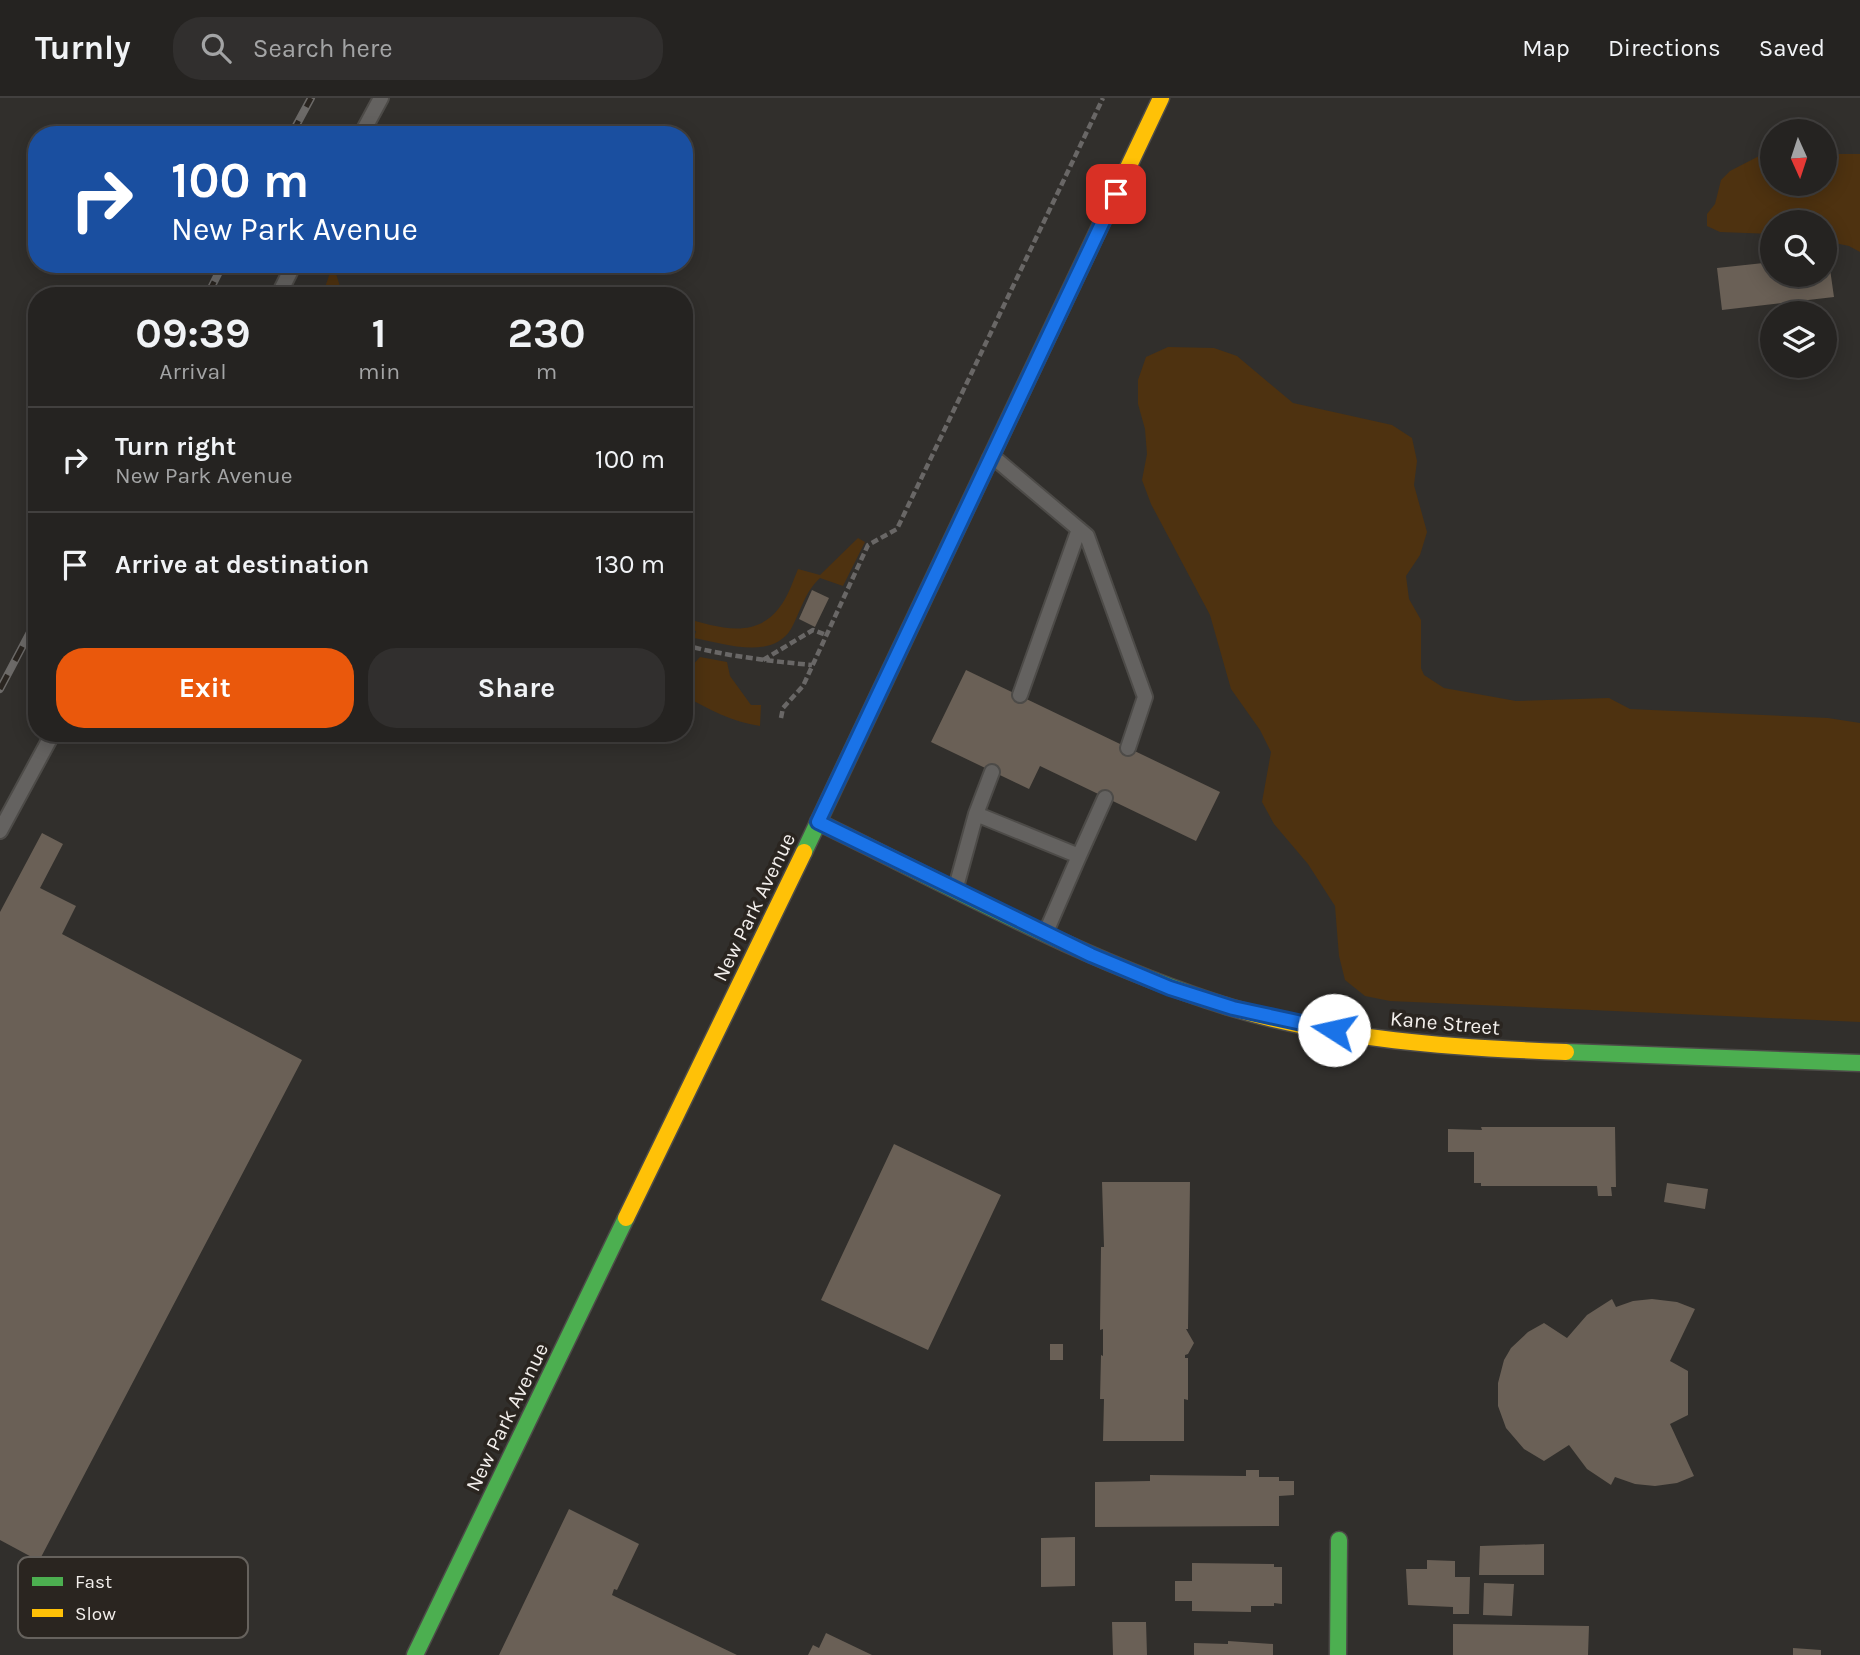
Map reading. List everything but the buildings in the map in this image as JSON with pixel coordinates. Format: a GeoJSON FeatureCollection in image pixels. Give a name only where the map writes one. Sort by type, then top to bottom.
{"type":"FeatureCollection","features":[{"type":"Feature","properties":{"kind":"main road","name":"New Park Avenue"},"geometry":{"type":"LineString","coordinates":[[415,1655],[818,822],[1161,98]]}},
{"type":"Feature","properties":{"kind":"main road","name":"Kane Street"},"geometry":{"type":"LineString","coordinates":[[818,822],[1046,933],[1170,988],[1296,1024],[1360,1035],[1487,1049],[1860,1063]]}},
{"type":"Feature","properties":{"kind":"main road"},"geometry":{"type":"LineString","coordinates":[[1338,1655],[1339,1540]]}},
{"type":"Feature","properties":{"kind":"lane"},"geometry":{"type":"LineString","coordinates":[[366,126],[381,98]]}},
{"type":"Feature","properties":{"kind":"lane"},"geometry":{"type":"LineString","coordinates":[[992,456],[1087,536],[1145,697],[1128,748]]}},
{"type":"Feature","properties":{"kind":"lane"},"geometry":{"type":"LineString","coordinates":[[1020,695],[1079,529]]}},
{"type":"Feature","properties":{"kind":"lane"},"geometry":{"type":"LineString","coordinates":[[0,831],[48,742]]}},
{"type":"Feature","properties":{"kind":"lane"},"geometry":{"type":"LineString","coordinates":[[955,889],[976,814],[992,772]]}},
{"type":"Feature","properties":{"kind":"lane"},"geometry":{"type":"LineString","coordinates":[[1046,933],[1105,798]]}},
{"type":"Feature","properties":{"kind":"lane"},"geometry":{"type":"LineString","coordinates":[[976,814],[1080,856]]}},
{"type":"Feature","properties":{"kind":"path"},"geometry":{"type":"LineString","coordinates":[[781,718],[783,708],[803,686],[868,545],[897,529],[1103,98]]}},
{"type":"Feature","properties":{"kind":"path"},"geometry":{"type":"LineString","coordinates":[[762,660],[813,630],[826,635]]}},
{"type":"Feature","properties":{"kind":"path"},"geometry":{"type":"LineString","coordinates":[[693,647],[762,660],[812,665]]}},
{"type":"Feature","properties":{"kind":"shaded area"},"geometry":{"type":"Polygon","coordinates":[[[1838,154],[1860,154],[1860,252],[1837,244],[1837,210],[1760,210],[1760,234],[1720,232],[1707,226],[1707,214],[1715,204],[1721,180],[1730,171],[1760,156],[1760,196],[1838,196],[1838,154]]]}},
{"type":"Feature","properties":{"kind":"shaded area"},"geometry":{"type":"Polygon","coordinates":[[[330,273],[336,273],[340,287],[325,287],[330,273]]]}},
{"type":"Feature","properties":{"kind":"shaded area"},"geometry":{"type":"Polygon","coordinates":[[[1168,347],[1214,348],[1237,356],[1293,403],[1392,425],[1412,438],[1417,461],[1414,485],[1427,532],[1420,555],[1406,576],[1409,599],[1421,620],[1421,668],[1424,675],[1444,688],[1516,701],[1609,698],[1630,709],[1828,718],[1860,723],[1860,1022],[1390,1001],[1365,996],[1345,980],[1339,956],[1335,906],[1308,864],[1274,824],[1262,802],[1271,752],[1260,730],[1231,689],[1210,615],[1151,504],[1142,480],[1147,454],[1145,429],[1138,404],[1138,380],[1146,357],[1168,347]]]}},
{"type":"Feature","properties":{"kind":"shaded area"},"geometry":{"type":"Polygon","coordinates":[[[858,538],[865,542],[843,586],[820,578],[806,596],[791,629],[782,639],[771,645],[746,647],[694,638],[696,631],[693,630],[693,621],[735,628],[759,624],[782,604],[798,569],[820,575],[858,538]]]}},
{"type":"Feature","properties":{"kind":"shaded area"},"geometry":{"type":"Polygon","coordinates":[[[700,657],[727,662],[730,676],[751,705],[761,705],[760,726],[730,718],[693,700],[693,665],[700,657]]]}},
{"type":"Feature","properties":{"kind":"railway"},"geometry":{"type":"LineString","coordinates":[[296,126],[311,98]]}},
{"type":"Feature","properties":{"kind":"railway"},"geometry":{"type":"LineString","coordinates":[[212,287],[218,273]]}},
{"type":"Feature","properties":{"kind":"railway"},"geometry":{"type":"LineString","coordinates":[[0,689],[28,636]]}},
{"type":"Feature","properties":{"kind":"traffic: fast"},"geometry":{"type":"LineString","coordinates":[[804,852],[990,459]]}},
{"type":"Feature","properties":{"kind":"traffic: fast"},"geometry":{"type":"LineString","coordinates":[[818,822],[1070,945],[1173,988],[1226,1006]]}},
{"type":"Feature","properties":{"kind":"traffic: fast"},"geometry":{"type":"LineString","coordinates":[[1566,1052],[1860,1063]]}},
{"type":"Feature","properties":{"kind":"traffic: fast"},"geometry":{"type":"LineString","coordinates":[[415,1655],[626,1218]]}},
{"type":"Feature","properties":{"kind":"traffic: fast"},"geometry":{"type":"LineString","coordinates":[[1338,1655],[1339,1540]]}},
{"type":"Feature","properties":{"kind":"traffic: slow"},"geometry":{"type":"LineString","coordinates":[[990,459],[1161,98]]}},
{"type":"Feature","properties":{"kind":"traffic: slow"},"geometry":{"type":"LineString","coordinates":[[626,1218],[804,852]]}},
{"type":"Feature","properties":{"kind":"traffic: slow"},"geometry":{"type":"LineString","coordinates":[[1226,1006],[1309,1027],[1394,1040],[1566,1052]]}},
{"type":"Feature","properties":{"kind":"route"},"geometry":{"type":"LineString","coordinates":[[1116,194],[818,822],[1091,955],[1170,988],[1233,1008],[1296,1024],[1334,1030]]}}]}
